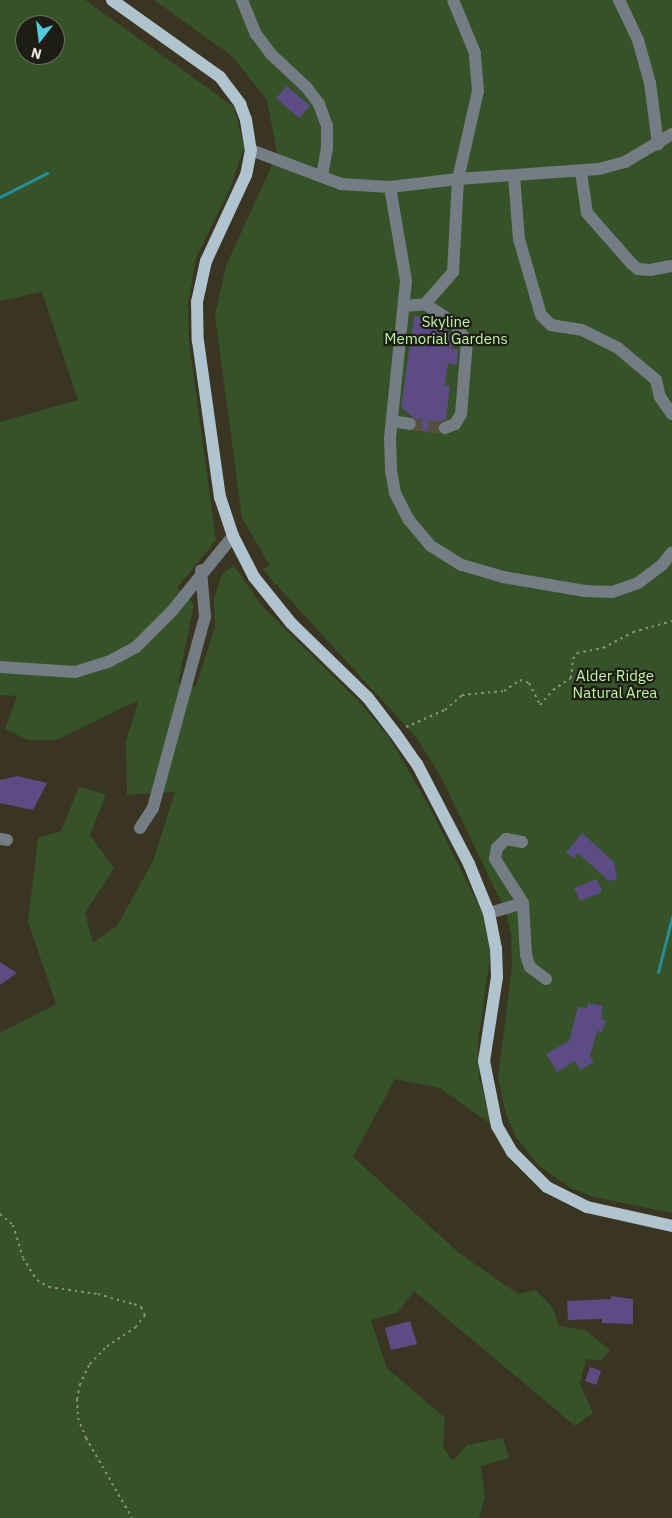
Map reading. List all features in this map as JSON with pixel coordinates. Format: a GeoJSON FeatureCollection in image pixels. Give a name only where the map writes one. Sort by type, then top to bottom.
{"type":"FeatureCollection","features":[{"type":"Feature","properties":{"kind":"main road"},"geometry":{"type":"LineString","coordinates":[[112,0],[220,77],[240,104],[250,136],[251,150],[246,175],[206,261],[200,282],[196,321],[216,472],[225,516],[254,577],[271,600],[368,698],[395,733],[434,795],[470,864],[489,912],[497,970],[484,1061],[497,1126],[512,1152],[530,1174],[572,1201],[672,1226]]}},
{"type":"Feature","properties":{"kind":"street"},"geometry":{"type":"LineString","coordinates":[[242,0],[256,34],[272,55],[308,88],[319,104],[327,134],[322,177]]}},
{"type":"Feature","properties":{"kind":"street"},"geometry":{"type":"LineString","coordinates":[[425,304],[453,272],[458,178],[478,91],[475,53],[453,0]]}},
{"type":"Feature","properties":{"kind":"street"},"geometry":{"type":"LineString","coordinates":[[619,0],[638,40],[650,84],[658,144]]}},
{"type":"Feature","properties":{"kind":"street"},"geometry":{"type":"LineString","coordinates":[[251,150],[322,177],[357,187],[390,187],[458,178],[581,172],[624,162],[658,144],[672,134]]}},
{"type":"Feature","properties":{"kind":"street"},"geometry":{"type":"LineString","coordinates":[[581,172],[587,212],[631,263],[638,269],[650,270],[671,266]]}},
{"type":"Feature","properties":{"kind":"street"},"geometry":{"type":"LineString","coordinates":[[514,176],[519,239],[541,315],[551,325],[582,330],[618,348],[656,380],[660,397],[672,414]]}},
{"type":"Feature","properties":{"kind":"street"},"geometry":{"type":"LineString","coordinates":[[390,187],[406,281],[392,421],[391,470],[395,493],[409,520],[431,546],[462,565],[512,579],[586,591],[612,592],[638,582],[662,565],[672,552]]}},
{"type":"Feature","properties":{"kind":"street"},"geometry":{"type":"LineString","coordinates":[[404,306],[425,304],[453,322],[467,341],[461,414],[455,424],[444,428]]}},
{"type":"Feature","properties":{"kind":"street"},"geometry":{"type":"LineString","coordinates":[[392,421],[410,424]]}},
{"type":"Feature","properties":{"kind":"street"},"geometry":{"type":"LineString","coordinates":[[0,667],[75,672],[108,662],[136,647],[172,610],[201,570],[233,536]]}},
{"type":"Feature","properties":{"kind":"street"},"geometry":{"type":"LineString","coordinates":[[140,828],[153,808],[205,617],[201,570]]}},
{"type":"Feature","properties":{"kind":"street"},"geometry":{"type":"LineString","coordinates":[[522,842],[506,839],[497,848],[494,859],[524,903],[526,955],[530,967],[546,978]]}},
{"type":"Feature","properties":{"kind":"street"},"geometry":{"type":"LineString","coordinates":[[489,912],[524,903]]}},
{"type":"Feature","properties":{"kind":"path"},"geometry":{"type":"LineString","coordinates":[[395,733],[445,710],[462,695],[504,691],[520,680],[529,683],[540,705],[553,690],[571,678],[573,660],[577,653],[603,648],[633,632],[672,621]]}},
{"type":"Feature","properties":{"kind":"path"},"geometry":{"type":"LineString","coordinates":[[0,1214],[13,1225],[23,1258],[37,1280],[49,1287],[98,1294],[134,1304],[141,1307],[145,1315],[136,1327],[105,1348],[89,1365],[80,1384],[77,1398],[78,1418],[86,1438],[132,1518]]}},
{"type":"Feature","properties":{"kind":"green space"},"geometry":{"type":"Polygon","coordinates":[[[0,0],[85,0],[234,107],[244,147],[230,189],[196,258],[188,305],[189,342],[216,540],[177,588],[194,604],[178,683],[196,687],[215,626],[214,599],[222,574],[234,566],[263,607],[361,704],[389,737],[430,808],[483,914],[491,949],[478,1043],[479,1077],[492,1125],[440,1088],[395,1079],[353,1157],[459,1253],[518,1294],[536,1290],[553,1308],[559,1326],[585,1330],[610,1350],[601,1361],[586,1359],[580,1384],[593,1413],[575,1426],[414,1291],[398,1312],[371,1320],[387,1368],[445,1418],[443,1447],[453,1461],[467,1445],[503,1438],[509,1458],[481,1466],[485,1498],[479,1518],[0,1518],[0,1033],[56,1004],[28,921],[38,838],[61,831],[79,787],[106,794],[90,835],[114,868],[85,913],[93,943],[117,926],[153,861],[175,792],[127,795],[126,741],[139,700],[56,740],[28,740],[5,729],[17,696],[0,695],[0,422],[78,400],[42,292],[0,301],[0,0]]]}},
{"type":"Feature","properties":{"kind":"green space","name":"Skyline Memorial Gardens"},"geometry":{"type":"Polygon","coordinates":[[[154,0],[672,0],[672,1213],[594,1197],[571,1188],[539,1166],[516,1137],[506,1114],[498,1077],[512,967],[511,934],[506,912],[440,775],[416,737],[262,569],[270,566],[242,518],[215,315],[226,266],[277,154],[267,100],[232,56],[154,0]]]}},
{"type":"Feature","properties":{"kind":"building"},"geometry":{"type":"Polygon","coordinates":[[[287,86],[310,106],[299,118],[276,98],[287,86]]]}},
{"type":"Feature","properties":{"kind":"building"},"geometry":{"type":"Polygon","coordinates":[[[414,316],[431,318],[430,324],[447,328],[450,337],[453,338],[451,349],[458,349],[457,365],[448,363],[445,386],[450,386],[446,419],[438,423],[439,433],[415,430],[417,421],[401,407],[414,316]]]}},
{"type":"Feature","properties":{"kind":"building"},"geometry":{"type":"Polygon","coordinates":[[[17,776],[47,783],[33,810],[0,803],[0,780],[17,776]]]}},
{"type":"Feature","properties":{"kind":"building"},"geometry":{"type":"Polygon","coordinates":[[[582,833],[614,862],[617,879],[609,881],[578,853],[574,859],[566,852],[582,833]]]}},
{"type":"Feature","properties":{"kind":"building"},"geometry":{"type":"Polygon","coordinates":[[[597,879],[602,892],[580,901],[574,888],[597,879]]]}},
{"type":"Feature","properties":{"kind":"building"},"geometry":{"type":"Polygon","coordinates":[[[0,962],[17,973],[0,985],[0,962]]]}},
{"type":"Feature","properties":{"kind":"building"},"geometry":{"type":"Polygon","coordinates":[[[588,1003],[603,1006],[601,1019],[606,1020],[602,1032],[597,1031],[590,1056],[594,1062],[580,1070],[575,1061],[557,1072],[546,1054],[569,1041],[578,1007],[587,1008],[588,1003]]]}},
{"type":"Feature","properties":{"kind":"building"},"geometry":{"type":"Polygon","coordinates":[[[611,1296],[633,1299],[633,1324],[602,1323],[602,1319],[568,1320],[567,1301],[611,1299],[611,1296]]]}},
{"type":"Feature","properties":{"kind":"building"},"geometry":{"type":"Polygon","coordinates":[[[410,1321],[417,1344],[391,1350],[385,1328],[410,1321]]]}},
{"type":"Feature","properties":{"kind":"building"},"geometry":{"type":"Polygon","coordinates":[[[590,1367],[601,1371],[596,1385],[585,1381],[590,1367]]]}},
{"type":"Feature","properties":{"kind":"waterway"},"geometry":{"type":"LineString","coordinates":[[0,197],[47,173]]}},
{"type":"Feature","properties":{"kind":"waterway"},"geometry":{"type":"LineString","coordinates":[[658,972],[672,917]]}},
{"type":"Feature","properties":{"kind":"tunnel"},"geometry":{"type":"LineString","coordinates":[[410,424],[445,428]]}},
{"type":"Feature","properties":{"kind":"park label","name":"Alder Ridge Natural Area"},"geometry":{"type":"Point","coordinates":[615,684]}}]}
